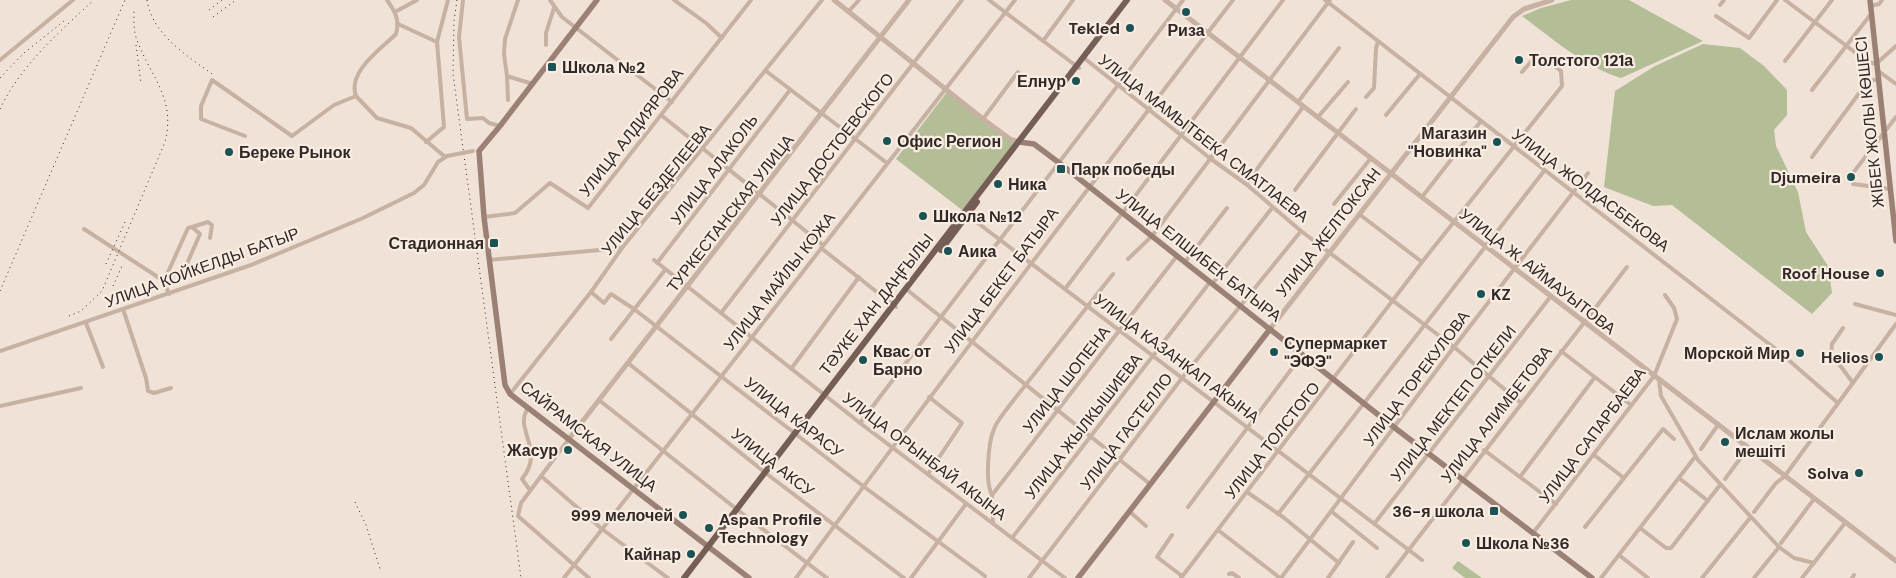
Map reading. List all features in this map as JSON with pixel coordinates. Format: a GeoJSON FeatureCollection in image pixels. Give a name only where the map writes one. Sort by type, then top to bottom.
{"type":"FeatureCollection","features":[{"type":"Feature","properties":{"kind":"main road"},"geometry":{"type":"LineString","coordinates":[[476,151],[500,126],[596,0]]}},
{"type":"Feature","properties":{"kind":"main road","name":"ТӘУКЕ ХАН ДАҢҒЫЛЫ"},"geometry":{"type":"LineString","coordinates":[[688,578],[795,434],[966,214],[1128,0]]}},
{"type":"Feature","properties":{"kind":"main road","name":"ЖІБЕК ЖОЛЫ КӨШЕСІ"},"geometry":{"type":"LineString","coordinates":[[1870,3],[1896,241]]}},
{"type":"Feature","properties":{"kind":"main road","name":"УЛИЦА ЕЛШИБЕК БАТЫРА"},"geometry":{"type":"LineString","coordinates":[[1021,142],[1034,144],[1058,162],[1364,404],[1592,578]]}},
{"type":"Feature","properties":{"kind":"main road","name":"САЙРАМСКАЯ УЛИЦА"},"geometry":{"type":"LineString","coordinates":[[476,151],[505,384],[510,394],[749,578]]}},
{"type":"Feature","properties":{"kind":"main road"},"geometry":{"type":"LineString","coordinates":[[1890,190],[1896,183]]}},
{"type":"Feature","properties":{"kind":"main road","name":"УЛИЦА ЖЕЛТОКСАН"},"geometry":{"type":"LineString","coordinates":[[1078,578],[1270,329]]}},
{"type":"Feature","properties":{"kind":"main road","name":"ТӘУКЕ ХАН ДАҢҒЫЛЫ"},"geometry":{"type":"LineString","coordinates":[[684,578],[709,548]]}},
{"type":"Feature","properties":{"kind":"street"},"geometry":{"type":"LineString","coordinates":[[0,60],[73,0]]}},
{"type":"Feature","properties":{"kind":"street"},"geometry":{"type":"LineString","coordinates":[[387,0],[395,12],[398,24],[396,34],[369,61],[354,81],[356,96],[377,118],[411,128],[445,156],[476,151]]}},
{"type":"Feature","properties":{"kind":"street"},"geometry":{"type":"LineString","coordinates":[[395,12],[417,0]]}},
{"type":"Feature","properties":{"kind":"street"},"geometry":{"type":"LineString","coordinates":[[426,142],[444,127],[437,42],[448,0]]}},
{"type":"Feature","properties":{"kind":"street"},"geometry":{"type":"LineString","coordinates":[[464,0],[459,37],[467,119],[483,118],[489,123],[500,126]]}},
{"type":"Feature","properties":{"kind":"street"},"geometry":{"type":"LineString","coordinates":[[508,100],[503,49],[508,24],[518,0]]}},
{"type":"Feature","properties":{"kind":"street"},"geometry":{"type":"LineString","coordinates":[[674,0],[706,23],[722,38]]}},
{"type":"Feature","properties":{"kind":"street","name":"УЛИЦА АЛДИЯРОВА"},"geometry":{"type":"LineString","coordinates":[[484,217],[515,213],[550,183],[588,208],[751,0]]}},
{"type":"Feature","properties":{"kind":"street","name":"УЛИЦА БЕЗДЕЛЕЕВА"},"geometry":{"type":"LineString","coordinates":[[510,394],[591,292],[622,248],[704,149],[822,0]]}},
{"type":"Feature","properties":{"kind":"street","name":"УЛИЦА ЕЛШИБЕК БАТЫРА"},"geometry":{"type":"LineString","coordinates":[[834,0],[983,119],[1010,139],[1021,142]]}},
{"type":"Feature","properties":{"kind":"street"},"geometry":{"type":"LineString","coordinates":[[849,11],[859,0]]}},
{"type":"Feature","properties":{"kind":"street","name":"ТУРКЕСТАНСКАЯ УЛИЦА"},"geometry":{"type":"LineString","coordinates":[[568,440],[760,195],[909,0]]}},
{"type":"Feature","properties":{"kind":"street","name":"УЛИЦА ДОСТОЕВСКОГО"},"geometry":{"type":"LineString","coordinates":[[721,313],[791,220],[915,64],[962,0]]}},
{"type":"Feature","properties":{"kind":"street","name":"УЛИЦА МАМЫТБЕКА СМАТЛАЕВА"},"geometry":{"type":"LineString","coordinates":[[989,0],[1078,67]]}},
{"type":"Feature","properties":{"kind":"street","name":"УЛИЦА МАЙЛЫ КОЖА"},"geometry":{"type":"LineString","coordinates":[[564,578],[1015,0]]}},
{"type":"Feature","properties":{"kind":"street"},"geometry":{"type":"LineString","coordinates":[[1043,41],[1073,0]]}},
{"type":"Feature","properties":{"kind":"street","name":"УЛИЦА Ж. АЙМАУЫТОВА"},"geometry":{"type":"LineString","coordinates":[[1165,0],[1784,477],[1896,561]]}},
{"type":"Feature","properties":{"kind":"street"},"geometry":{"type":"LineString","coordinates":[[860,424],[1183,0]]}},
{"type":"Feature","properties":{"kind":"street","name":"УЛИЦА БЕКЕТ БАТЫРА"},"geometry":{"type":"LineString","coordinates":[[796,578],[891,446],[1232,0]]}},
{"type":"Feature","properties":{"kind":"street"},"geometry":{"type":"LineString","coordinates":[[1065,289],[1283,0]]}},
{"type":"Feature","properties":{"kind":"street","name":"УЛИЦА ЖЕЛТОКСАН"},"geometry":{"type":"LineString","coordinates":[[1270,329],[1513,17],[1518,12],[1533,5],[1552,0]]}},
{"type":"Feature","properties":{"kind":"street"},"geometry":{"type":"LineString","coordinates":[[1720,5],[1724,0]]}},
{"type":"Feature","properties":{"kind":"street"},"geometry":{"type":"LineString","coordinates":[[1716,16],[1749,38],[1777,0]]}},
{"type":"Feature","properties":{"kind":"street"},"geometry":{"type":"LineString","coordinates":[[1785,0],[1866,62],[1877,67],[1896,84]]}},
{"type":"Feature","properties":{"kind":"street"},"geometry":{"type":"LineString","coordinates":[[1785,61],[1832,0]]}},
{"type":"Feature","properties":{"kind":"street"},"geometry":{"type":"LineString","coordinates":[[1870,3],[1879,4],[1882,0]]}},
{"type":"Feature","properties":{"kind":"street"},"geometry":{"type":"LineString","coordinates":[[551,1],[554,8],[575,26],[672,102]]}},
{"type":"Feature","properties":{"kind":"street"},"geometry":{"type":"LineString","coordinates":[[1128,259],[1152,236],[1328,1]]}},
{"type":"Feature","properties":{"kind":"street","name":"УЛИЦА ЖОЛДАСБЕКОВА"},"geometry":{"type":"LineString","coordinates":[[1328,1],[1378,42],[1777,350],[1838,402]]}},
{"type":"Feature","properties":{"kind":"street"},"geometry":{"type":"LineString","coordinates":[[546,45],[546,33],[554,8]]}},
{"type":"Feature","properties":{"kind":"street"},"geometry":{"type":"LineString","coordinates":[[1812,90],[1871,14]]}},
{"type":"Feature","properties":{"kind":"street"},"geometry":{"type":"LineString","coordinates":[[398,24],[437,42]]}},
{"type":"Feature","properties":{"kind":"street"},"geometry":{"type":"LineString","coordinates":[[1366,97],[1374,88],[1378,42]]}},
{"type":"Feature","properties":{"kind":"street"},"geometry":{"type":"LineString","coordinates":[[1877,67],[1896,46]]}},
{"type":"Feature","properties":{"kind":"street"},"geometry":{"type":"LineString","coordinates":[[1298,102],[1339,48]]}},
{"type":"Feature","properties":{"kind":"street","name":"УЛИЦА ТОЛСТОГО"},"geometry":{"type":"LineString","coordinates":[[1181,577],[1334,380],[1422,262],[1515,148],[1562,86],[1561,72],[1541,56],[1535,57],[1522,72]]}},
{"type":"Feature","properties":{"kind":"street","name":"УЛИЦА МАМЫТБЕКА СМАТЛАЕВА"},"geometry":{"type":"LineString","coordinates":[[1084,59],[1210,159],[1246,184],[1301,231],[1454,347],[1521,403]]}},
{"type":"Feature","properties":{"kind":"street"},"geometry":{"type":"LineString","coordinates":[[766,71],[887,163]]}},
{"type":"Feature","properties":{"kind":"street"},"geometry":{"type":"LineString","coordinates":[[983,119],[1018,72]]}},
{"type":"Feature","properties":{"kind":"street"},"geometry":{"type":"LineString","coordinates":[[1386,115],[1420,74]]}},
{"type":"Feature","properties":{"kind":"street"},"geometry":{"type":"LineString","coordinates":[[507,76],[533,84]]}},
{"type":"Feature","properties":{"kind":"street"},"geometry":{"type":"LineString","coordinates":[[1812,157],[1863,88],[1870,81],[1878,79]]}},
{"type":"Feature","properties":{"kind":"street"},"geometry":{"type":"LineString","coordinates":[[244,136],[201,119],[201,106],[212,80],[292,136],[334,105],[356,96]]}},
{"type":"Feature","properties":{"kind":"street"},"geometry":{"type":"LineString","coordinates":[[1318,118],[1348,82]]}},
{"type":"Feature","properties":{"kind":"street","name":"УЛИЦА АЛАКОЛЬ"},"geometry":{"type":"LineString","coordinates":[[655,262],[730,170],[790,90]]}},
{"type":"Feature","properties":{"kind":"street"},"geometry":{"type":"LineString","coordinates":[[1246,184],[1303,107]]}},
{"type":"Feature","properties":{"kind":"street"},"geometry":{"type":"LineString","coordinates":[[1295,190],[1356,109]]}},
{"type":"Feature","properties":{"kind":"street"},"geometry":{"type":"LineString","coordinates":[[661,115],[895,306]]}},
{"type":"Feature","properties":{"kind":"street"},"geometry":{"type":"LineString","coordinates":[[1853,173],[1896,117]]}},
{"type":"Feature","properties":{"kind":"street"},"geometry":{"type":"LineString","coordinates":[[1422,198],[1481,121]]}},
{"type":"Feature","properties":{"kind":"street","name":"УЛИЦА КОЙКЕЛДЫ БАТЫР"},"geometry":{"type":"LineString","coordinates":[[0,351],[252,265],[402,199],[424,185],[445,156]]}},
{"type":"Feature","properties":{"kind":"street"},"geometry":{"type":"LineString","coordinates":[[1334,204],[1371,158]]}},
{"type":"Feature","properties":{"kind":"street"},"geometry":{"type":"LineString","coordinates":[[1278,514],[1544,171]]}},
{"type":"Feature","properties":{"kind":"street","name":"УЛИЦА ТОРЕКУЛОВА"},"geometry":{"type":"LineString","coordinates":[[1280,578],[1395,428],[1454,347],[1574,194],[1588,173]]}},
{"type":"Feature","properties":{"kind":"street"},"geometry":{"type":"LineString","coordinates":[[1853,184],[1890,190]]}},
{"type":"Feature","properties":{"kind":"street"},"geometry":{"type":"LineString","coordinates":[[1185,262],[1227,208]]}},
{"type":"Feature","properties":{"kind":"street"},"geometry":{"type":"LineString","coordinates":[[1212,282],[1272,208]]}},
{"type":"Feature","properties":{"kind":"street","name":"УЛИЦА КАЗАНКАП АКЫНА"},"geometry":{"type":"LineString","coordinates":[[966,214],[1422,560]]}},
{"type":"Feature","properties":{"kind":"street"},"geometry":{"type":"LineString","coordinates":[[1359,214],[1422,262]]}},
{"type":"Feature","properties":{"kind":"street"},"geometry":{"type":"LineString","coordinates":[[164,281],[188,228],[204,222],[212,224],[210,238]]}},
{"type":"Feature","properties":{"kind":"street"},"geometry":{"type":"LineString","coordinates":[[182,275],[200,234],[192,227]]}},
{"type":"Feature","properties":{"kind":"street"},"geometry":{"type":"LineString","coordinates":[[84,229],[101,238],[164,281],[169,294]]}},
{"type":"Feature","properties":{"kind":"street","name":"УЛИЦА ГАСТЕЛЛО"},"geometry":{"type":"LineString","coordinates":[[1029,578],[1182,378],[1301,231]]}},
{"type":"Feature","properties":{"kind":"street"},"geometry":{"type":"LineString","coordinates":[[490,260],[622,248]]}},
{"type":"Feature","properties":{"kind":"street","name":"УЛИЦА ШОПЕНА"},"geometry":{"type":"LineString","coordinates":[[992,496],[1177,256]]}},
{"type":"Feature","properties":{"kind":"street","name":"УЛИЦА ОРЫНБАЙ АКЫНА"},"geometry":{"type":"LineString","coordinates":[[655,262],[860,424],[1065,578]]}},
{"type":"Feature","properties":{"kind":"street","name":"УЛИЦА АЛИМБЕТОВА"},"geometry":{"type":"LineString","coordinates":[[1386,578],[1627,267]]}},
{"type":"Feature","properties":{"kind":"street"},"geometry":{"type":"LineString","coordinates":[[611,340],[665,270]]}},
{"type":"Feature","properties":{"kind":"street"},"geometry":{"type":"LineString","coordinates":[[992,523],[992,496],[988,487],[990,442],[994,429],[1113,274]]}},
{"type":"Feature","properties":{"kind":"street"},"geometry":{"type":"LineString","coordinates":[[791,369],[859,277]]}},
{"type":"Feature","properties":{"kind":"street","name":"УЛИЦА ЖЫЛКЫШИЕВА"},"geometry":{"type":"LineString","coordinates":[[1012,538],[1212,282]]}},
{"type":"Feature","properties":{"kind":"street"},"geometry":{"type":"LineString","coordinates":[[907,290],[1150,484]]}},
{"type":"Feature","properties":{"kind":"street","name":"УЛИЦА КАРАСУ"},"geometry":{"type":"LineString","coordinates":[[591,292],[604,303],[611,294],[634,309],[863,486],[985,576]]}},
{"type":"Feature","properties":{"kind":"street","name":"УЛИЦА САПАРБАЕВА"},"geometry":{"type":"LineString","coordinates":[[1534,534],[1654,376],[1677,319],[1674,308],[1665,295]]}},
{"type":"Feature","properties":{"kind":"street","name":"УЛИЦА МЕКТЕП ОТКЕЛИ"},"geometry":{"type":"LineString","coordinates":[[1374,524],[1551,296]]}},
{"type":"Feature","properties":{"kind":"street"},"geometry":{"type":"LineString","coordinates":[[1855,304],[1896,315]]}},
{"type":"Feature","properties":{"kind":"street"},"geometry":{"type":"LineString","coordinates":[[123,309],[146,378],[148,391],[154,393],[171,388]]}},
{"type":"Feature","properties":{"kind":"street"},"geometry":{"type":"LineString","coordinates":[[86,323],[103,367]]}},
{"type":"Feature","properties":{"kind":"street"},"geometry":{"type":"LineString","coordinates":[[1754,512],[1776,483],[1784,477],[1896,324]]}},
{"type":"Feature","properties":{"kind":"street"},"geometry":{"type":"LineString","coordinates":[[1843,328],[1832,344],[1831,353],[1852,384]]}},
{"type":"Feature","properties":{"kind":"street"},"geometry":{"type":"LineString","coordinates":[[1561,351],[1631,405]]}},
{"type":"Feature","properties":{"kind":"street"},"geometry":{"type":"LineString","coordinates":[[1188,507],[1302,355]]}},
{"type":"Feature","properties":{"kind":"street","name":"УЛИЦА АКСУ"},"geometry":{"type":"LineString","coordinates":[[628,363],[766,473],[904,578]]}},
{"type":"Feature","properties":{"kind":"street"},"geometry":{"type":"LineString","coordinates":[[1520,477],[1595,378]]}},
{"type":"Feature","properties":{"kind":"street"},"geometry":{"type":"LineString","coordinates":[[1659,380],[1661,396],[1695,456],[1750,518],[1794,558],[1814,563]]}},
{"type":"Feature","properties":{"kind":"street"},"geometry":{"type":"LineString","coordinates":[[0,406],[81,388]]}},
{"type":"Feature","properties":{"kind":"street"},"geometry":{"type":"LineString","coordinates":[[928,397],[962,423],[928,474]]}},
{"type":"Feature","properties":{"kind":"street"},"geometry":{"type":"LineString","coordinates":[[599,400],[827,578]]}},
{"type":"Feature","properties":{"kind":"street"},"geometry":{"type":"LineString","coordinates":[[528,408],[524,414],[524,424],[532,454],[529,470],[522,479],[530,490]]}},
{"type":"Feature","properties":{"kind":"street"},"geometry":{"type":"LineString","coordinates":[[1701,449],[1718,425]]}},
{"type":"Feature","properties":{"kind":"street"},"geometry":{"type":"LineString","coordinates":[[1585,527],[1663,429],[1674,439]]}},
{"type":"Feature","properties":{"kind":"street"},"geometry":{"type":"LineString","coordinates":[[568,440],[530,490],[518,511],[518,516],[589,578]]}},
{"type":"Feature","properties":{"kind":"street"},"geometry":{"type":"LineString","coordinates":[[1724,479],[1748,448]]}},
{"type":"Feature","properties":{"kind":"street"},"geometry":{"type":"LineString","coordinates":[[1484,450],[1556,504]]}},
{"type":"Feature","properties":{"kind":"street"},"geometry":{"type":"LineString","coordinates":[[1594,454],[1624,478]]}},
{"type":"Feature","properties":{"kind":"street"},"geometry":{"type":"LineString","coordinates":[[1601,578],[1695,456]]}},
{"type":"Feature","properties":{"kind":"street"},"geometry":{"type":"LineString","coordinates":[[541,476],[602,530],[668,578]]}},
{"type":"Feature","properties":{"kind":"street"},"geometry":{"type":"LineString","coordinates":[[1679,478],[1708,501]]}},
{"type":"Feature","properties":{"kind":"street"},"geometry":{"type":"LineString","coordinates":[[1640,528],[1666,548],[1670,548],[1720,485]]}},
{"type":"Feature","properties":{"kind":"street"},"geometry":{"type":"LineString","coordinates":[[1247,492],[1278,514],[1338,563]]}},
{"type":"Feature","properties":{"kind":"street"},"geometry":{"type":"LineString","coordinates":[[1754,578],[1814,500]]}},
{"type":"Feature","properties":{"kind":"street"},"geometry":{"type":"LineString","coordinates":[[911,578],[966,504]]}},
{"type":"Feature","properties":{"kind":"street"},"geometry":{"type":"LineString","coordinates":[[1130,511],[1146,526]]}},
{"type":"Feature","properties":{"kind":"street"},"geometry":{"type":"LineString","coordinates":[[1331,511],[1377,548]]}},
{"type":"Feature","properties":{"kind":"street"},"geometry":{"type":"LineString","coordinates":[[1702,578],[1750,518]]}},
{"type":"Feature","properties":{"kind":"street"},"geometry":{"type":"LineString","coordinates":[[1802,578],[1845,523]]}},
{"type":"Feature","properties":{"kind":"street"},"geometry":{"type":"LineString","coordinates":[[1218,530],[1280,578]]}},
{"type":"Feature","properties":{"kind":"street"},"geometry":{"type":"LineString","coordinates":[[1172,535],[1157,557],[1181,577]]}},
{"type":"Feature","properties":{"kind":"street"},"geometry":{"type":"LineString","coordinates":[[1328,578],[1353,542]]}},
{"type":"Feature","properties":{"kind":"street"},"geometry":{"type":"LineString","coordinates":[[1619,555],[1648,578]]}},
{"type":"Feature","properties":{"kind":"street"},"geometry":{"type":"LineString","coordinates":[[1229,574],[1232,573],[1239,578]]}},
{"type":"Feature","properties":{"kind":"green space"},"geometry":{"type":"Polygon","coordinates":[[[1571,0],[1629,0],[1703,41],[1621,78],[1581,59],[1522,16],[1541,8],[1571,0]]]}},
{"type":"Feature","properties":{"kind":"green space"},"geometry":{"type":"Polygon","coordinates":[[[1703,44],[1740,48],[1764,66],[1787,90],[1787,115],[1774,130],[1776,146],[1798,192],[1806,232],[1828,266],[1832,293],[1812,314],[1672,205],[1653,206],[1604,187],[1615,91],[1655,66],[1703,44]]]}},
{"type":"Feature","properties":{"kind":"green space"},"geometry":{"type":"Polygon","coordinates":[[[947,92],[1014,143],[962,210],[896,159],[947,92]]]}},
{"type":"Feature","properties":{"kind":"green space"},"geometry":{"type":"Polygon","coordinates":[[[1458,561],[1482,578],[1465,578],[1452,568],[1458,561]]]}},
{"type":"Feature","properties":{"kind":"railway"},"geometry":{"type":"LineString","coordinates":[[0,109],[19,78],[42,50],[94,0]]}},
{"type":"Feature","properties":{"kind":"railway"},"geometry":{"type":"LineString","coordinates":[[0,291],[125,0]]}},
{"type":"Feature","properties":{"kind":"railway"},"geometry":{"type":"LineString","coordinates":[[147,0],[150,13],[164,34],[183,53],[215,76]]}},
{"type":"Feature","properties":{"kind":"railway"},"geometry":{"type":"LineString","coordinates":[[209,10],[222,0]]}},
{"type":"Feature","properties":{"kind":"railway"},"geometry":{"type":"LineString","coordinates":[[213,17],[236,0]]}},
{"type":"Feature","properties":{"kind":"railway"},"geometry":{"type":"LineString","coordinates":[[457,0],[454,21],[453,74],[521,578]]}},
{"type":"Feature","properties":{"kind":"railway"},"geometry":{"type":"LineString","coordinates":[[69,316],[81,311],[102,291],[165,142],[168,127],[165,100],[136,36],[134,8]]}},
{"type":"Feature","properties":{"kind":"railway"},"geometry":{"type":"LineString","coordinates":[[0,78],[24,53],[64,21]]}},
{"type":"Feature","properties":{"kind":"railway"},"geometry":{"type":"LineString","coordinates":[[136,45],[141,83]]}},
{"type":"Feature","properties":{"kind":"railway"},"geometry":{"type":"LineString","coordinates":[[106,264],[125,222]]}},
{"type":"Feature","properties":{"kind":"railway"},"geometry":{"type":"LineString","coordinates":[[113,286],[122,266]]}},
{"type":"Feature","properties":{"kind":"railway"},"geometry":{"type":"LineString","coordinates":[[355,502],[366,525],[380,569]]}},
{"type":"Feature","properties":{"kind":"place","name":"Риза"},"geometry":{"type":"Point","coordinates":[1186,12]}},
{"type":"Feature","properties":{"kind":"place","name":"Tekled"},"geometry":{"type":"Point","coordinates":[1130,28]}},
{"type":"Feature","properties":{"kind":"place","name":"Толстого 121а"},"geometry":{"type":"Point","coordinates":[1519,60]}},
{"type":"Feature","properties":{"kind":"place","name":"Школа №2"},"geometry":{"type":"Point","coordinates":[552,67]}},
{"type":"Feature","properties":{"kind":"place","name":"Елнур"},"geometry":{"type":"Point","coordinates":[1076,81]}},
{"type":"Feature","properties":{"kind":"place","name":"Офис Регион"},"geometry":{"type":"Point","coordinates":[887,141]}},
{"type":"Feature","properties":{"kind":"place","name":"Магазин \"Новинка\""},"geometry":{"type":"Point","coordinates":[1497,142]}},
{"type":"Feature","properties":{"kind":"place","name":"Береке Рынок"},"geometry":{"type":"Point","coordinates":[229,152]}},
{"type":"Feature","properties":{"kind":"place","name":"Парк победы"},"geometry":{"type":"Point","coordinates":[1061,169]}},
{"type":"Feature","properties":{"kind":"place","name":"Djumeira"},"geometry":{"type":"Point","coordinates":[1851,177]}},
{"type":"Feature","properties":{"kind":"place","name":"Ника"},"geometry":{"type":"Point","coordinates":[998,184]}},
{"type":"Feature","properties":{"kind":"place","name":"Школа №12"},"geometry":{"type":"Point","coordinates":[923,216]}},
{"type":"Feature","properties":{"kind":"place","name":"Стадионная"},"geometry":{"type":"Point","coordinates":[494,243]}},
{"type":"Feature","properties":{"kind":"place","name":"Аика"},"geometry":{"type":"Point","coordinates":[948,251]}},
{"type":"Feature","properties":{"kind":"place","name":"Roof House"},"geometry":{"type":"Point","coordinates":[1880,273]}},
{"type":"Feature","properties":{"kind":"place","name":"KZ"},"geometry":{"type":"Point","coordinates":[1481,294]}},
{"type":"Feature","properties":{"kind":"place","name":"Супермаркет \"ЭФЭ\""},"geometry":{"type":"Point","coordinates":[1274,352]}},
{"type":"Feature","properties":{"kind":"place","name":"Морской Мир"},"geometry":{"type":"Point","coordinates":[1800,353]}},
{"type":"Feature","properties":{"kind":"place","name":"Helios"},"geometry":{"type":"Point","coordinates":[1879,357]}},
{"type":"Feature","properties":{"kind":"place","name":"Квас от Барно"},"geometry":{"type":"Point","coordinates":[863,360]}},
{"type":"Feature","properties":{"kind":"place","name":"Ислам жолы мешіті"},"geometry":{"type":"Point","coordinates":[1725,442]}},
{"type":"Feature","properties":{"kind":"place","name":"Жасур"},"geometry":{"type":"Point","coordinates":[568,450]}},
{"type":"Feature","properties":{"kind":"place","name":"Solva"},"geometry":{"type":"Point","coordinates":[1859,473]}},
{"type":"Feature","properties":{"kind":"place","name":"36-я школа"},"geometry":{"type":"Point","coordinates":[1494,511]}},
{"type":"Feature","properties":{"kind":"place","name":"999 мелочей"},"geometry":{"type":"Point","coordinates":[683,515]}},
{"type":"Feature","properties":{"kind":"place","name":"Aspan Profile Technology"},"geometry":{"type":"Point","coordinates":[709,528]}},
{"type":"Feature","properties":{"kind":"place","name":"Школа №36"},"geometry":{"type":"Point","coordinates":[1466,543]}},
{"type":"Feature","properties":{"kind":"place","name":"Кайнар"},"geometry":{"type":"Point","coordinates":[691,554]}}]}
